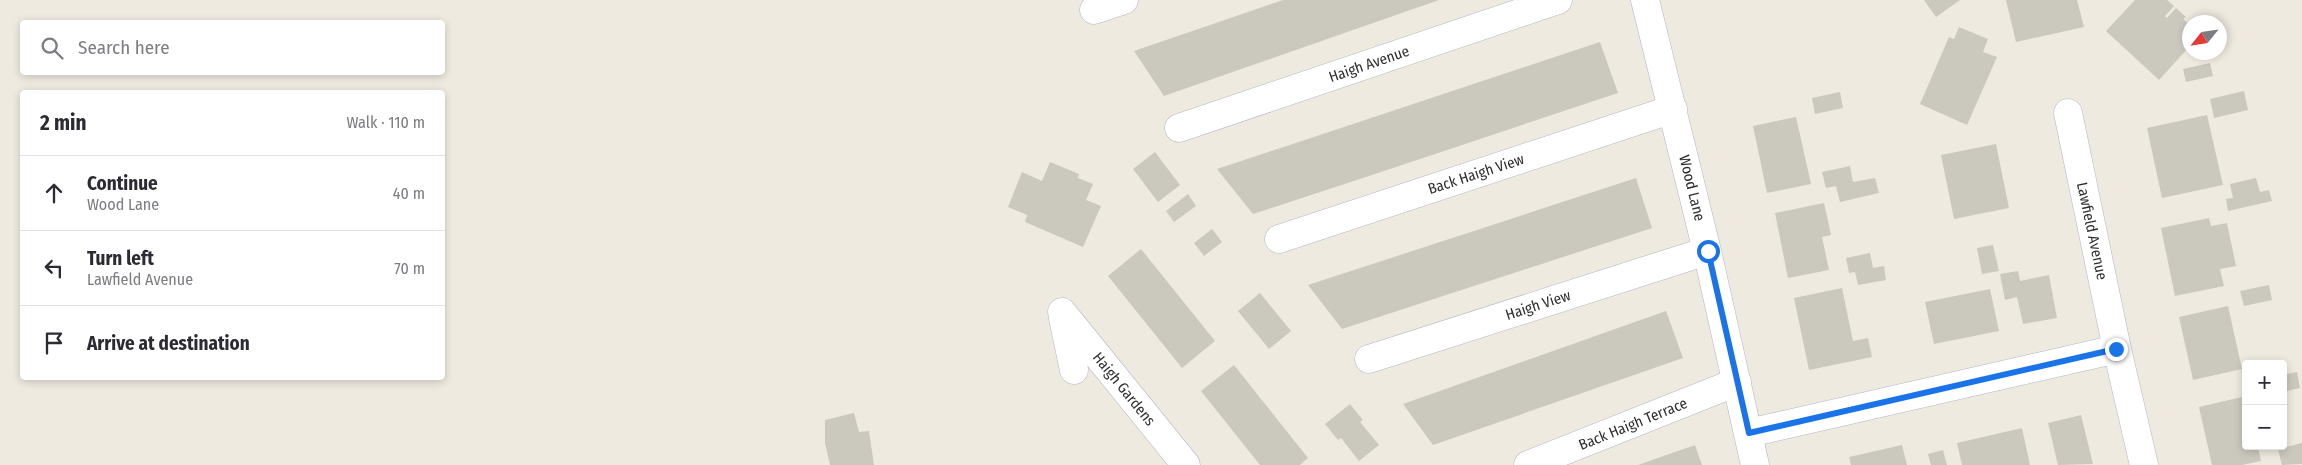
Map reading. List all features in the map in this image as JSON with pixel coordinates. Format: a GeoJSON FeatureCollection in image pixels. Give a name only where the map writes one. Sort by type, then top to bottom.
{"type":"FeatureCollection","features":[{"type":"Feature","properties":{"kind":"street"},"geometry":{"type":"LineString","coordinates":[[1094,10],[1124,0]]}},
{"type":"Feature","properties":{"kind":"street","name":"Haigh Avenue"},"geometry":{"type":"LineString","coordinates":[[1179,128],[1558,0]]}},
{"type":"Feature","properties":{"kind":"street","name":"Wood Lane"},"geometry":{"type":"LineString","coordinates":[[1645,0],[1708,251],[1756,465]]}},
{"type":"Feature","properties":{"kind":"street","name":"Back Haigh View"},"geometry":{"type":"LineString","coordinates":[[1279,238],[1673,109]]}},
{"type":"Feature","properties":{"kind":"street","name":"Lawfield Avenue"},"geometry":{"type":"LineString","coordinates":[[2068,114],[2116,349],[2144,465]]}},
{"type":"Feature","properties":{"kind":"street","name":"Haigh View"},"geometry":{"type":"LineString","coordinates":[[1369,359],[1708,251]]}},
{"type":"Feature","properties":{"kind":"street","name":"Haigh Gardens"},"geometry":{"type":"LineString","coordinates":[[1074,370],[1060,305],[1186,465]]}},
{"type":"Feature","properties":{"kind":"street"},"geometry":{"type":"LineString","coordinates":[[1749,433],[2116,349]]}},
{"type":"Feature","properties":{"kind":"street","name":"Back Haigh Terrace"},"geometry":{"type":"LineString","coordinates":[[1528,465],[1737,382]]}},
{"type":"Feature","properties":{"kind":"building"},"geometry":{"type":"Polygon","coordinates":[[[1283,0],[1439,0],[1164,96],[1134,51],[1283,0]]]}},
{"type":"Feature","properties":{"kind":"building"},"geometry":{"type":"Polygon","coordinates":[[[1924,0],[1960,0],[1936,17],[1924,0]]]}},
{"type":"Feature","properties":{"kind":"building"},"geometry":{"type":"Polygon","coordinates":[[[2006,0],[2077,0],[2084,27],[2016,42],[2006,0]]]}},
{"type":"Feature","properties":{"kind":"building"},"geometry":{"type":"Polygon","coordinates":[[[2135,0],[2167,0],[2174,6],[2165,16],[2167,18],[2176,8],[2184,15],[2182,15],[2182,55],[2159,80],[2106,31],[2135,0]]]}},
{"type":"Feature","properties":{"kind":"building"},"geometry":{"type":"Polygon","coordinates":[[[1959,27],[1988,39],[1983,52],[1997,57],[1967,125],[1920,104],[1949,37],[1954,39],[1959,27]]]}},
{"type":"Feature","properties":{"kind":"building"},"geometry":{"type":"Polygon","coordinates":[[[1600,42],[1618,93],[1366,177],[1253,214],[1217,169],[1600,42]]]}},
{"type":"Feature","properties":{"kind":"building"},"geometry":{"type":"Polygon","coordinates":[[[2210,63],[2213,76],[2186,82],[2183,69],[2210,63]]]}},
{"type":"Feature","properties":{"kind":"building"},"geometry":{"type":"Polygon","coordinates":[[[2244,91],[2248,110],[2214,118],[2210,99],[2244,91]]]}},
{"type":"Feature","properties":{"kind":"building"},"geometry":{"type":"Polygon","coordinates":[[[1840,92],[1843,108],[1815,114],[1812,98],[1840,92]]]}},
{"type":"Feature","properties":{"kind":"building"},"geometry":{"type":"Polygon","coordinates":[[[2207,115],[2223,185],[2162,198],[2147,128],[2207,115]]]}},
{"type":"Feature","properties":{"kind":"building"},"geometry":{"type":"Polygon","coordinates":[[[1796,117],[1811,184],[1767,193],[1753,126],[1796,117]]]}},
{"type":"Feature","properties":{"kind":"building"},"geometry":{"type":"Polygon","coordinates":[[[1996,144],[2009,208],[1954,219],[1941,155],[1996,144]]]}},
{"type":"Feature","properties":{"kind":"building"},"geometry":{"type":"Polygon","coordinates":[[[1155,152],[1180,185],[1158,202],[1133,169],[1155,152]]]}},
{"type":"Feature","properties":{"kind":"building"},"geometry":{"type":"Polygon","coordinates":[[[1050,162],[1079,174],[1078,178],[1093,184],[1086,200],[1101,206],[1083,247],[1025,222],[1027,215],[1008,207],[1022,172],[1042,181],[1050,162]]]}},
{"type":"Feature","properties":{"kind":"building"},"geometry":{"type":"Polygon","coordinates":[[[1850,166],[1853,182],[1875,178],[1879,193],[1840,202],[1836,186],[1826,188],[1822,172],[1850,166]]]}},
{"type":"Feature","properties":{"kind":"building"},"geometry":{"type":"Polygon","coordinates":[[[1636,178],[1652,228],[1342,329],[1308,285],[1636,178]]]}},
{"type":"Feature","properties":{"kind":"building"},"geometry":{"type":"Polygon","coordinates":[[[2256,178],[2260,192],[2269,190],[2272,201],[2228,211],[2226,199],[2233,198],[2230,184],[2256,178]]]}},
{"type":"Feature","properties":{"kind":"building"},"geometry":{"type":"Polygon","coordinates":[[[1188,194],[1196,206],[1174,222],[1166,211],[1188,194]]]}},
{"type":"Feature","properties":{"kind":"building"},"geometry":{"type":"Polygon","coordinates":[[[1824,203],[1831,235],[1822,237],[1829,270],[1788,278],[1775,213],[1824,203]]]}},
{"type":"Feature","properties":{"kind":"building"},"geometry":{"type":"Polygon","coordinates":[[[2209,218],[2211,226],[2227,223],[2236,266],[2220,269],[2224,286],[2175,296],[2161,228],[2209,218]]]}},
{"type":"Feature","properties":{"kind":"building"},"geometry":{"type":"Polygon","coordinates":[[[1212,229],[1222,242],[1204,256],[1194,243],[1212,229]]]}},
{"type":"Feature","properties":{"kind":"building"},"geometry":{"type":"Polygon","coordinates":[[[1993,245],[1999,271],[1982,274],[1977,248],[1993,245]]]}},
{"type":"Feature","properties":{"kind":"building"},"geometry":{"type":"Polygon","coordinates":[[[1141,249],[1215,341],[1182,368],[1108,276],[1141,249]]]}},
{"type":"Feature","properties":{"kind":"building"},"geometry":{"type":"Polygon","coordinates":[[[1870,253],[1873,268],[1884,266],[1886,280],[1858,285],[1855,272],[1849,273],[1846,258],[1870,253]]]}},
{"type":"Feature","properties":{"kind":"building"},"geometry":{"type":"Polygon","coordinates":[[[2018,271],[2020,281],[2049,275],[2057,318],[2023,324],[2017,297],[2005,300],[2000,274],[2018,271]]]}},
{"type":"Feature","properties":{"kind":"building"},"geometry":{"type":"Polygon","coordinates":[[[2269,285],[2272,300],[2244,306],[2240,291],[2269,285]]]}},
{"type":"Feature","properties":{"kind":"building"},"geometry":{"type":"Polygon","coordinates":[[[1842,288],[1853,341],[1868,338],[1872,357],[1809,370],[1794,298],[1842,288]]]}},
{"type":"Feature","properties":{"kind":"building"},"geometry":{"type":"Polygon","coordinates":[[[1990,289],[1999,331],[1934,344],[1925,302],[1990,289]]]}},
{"type":"Feature","properties":{"kind":"building"},"geometry":{"type":"Polygon","coordinates":[[[1260,293],[1291,331],[1269,349],[1238,311],[1260,293]]]}},
{"type":"Feature","properties":{"kind":"building"},"geometry":{"type":"Polygon","coordinates":[[[2228,306],[2242,369],[2193,380],[2179,317],[2228,306]]]}},
{"type":"Feature","properties":{"kind":"building"},"geometry":{"type":"Polygon","coordinates":[[[1666,311],[1683,358],[1433,445],[1403,404],[1666,311]]]}},
{"type":"Feature","properties":{"kind":"building"},"geometry":{"type":"Polygon","coordinates":[[[1234,365],[1308,458],[1300,465],[1260,465],[1201,391],[1234,365]]]}},
{"type":"Feature","properties":{"kind":"building"},"geometry":{"type":"Polygon","coordinates":[[[2297,372],[2300,388],[2287,391],[2287,374],[2297,372]]]}},
{"type":"Feature","properties":{"kind":"building"},"geometry":{"type":"Polygon","coordinates":[[[2242,397],[2242,450],[2259,450],[2261,461],[2242,465],[2212,465],[2199,407],[2242,397]]]}},
{"type":"Feature","properties":{"kind":"building"},"geometry":{"type":"Polygon","coordinates":[[[1350,404],[1363,420],[1360,422],[1379,445],[1359,461],[1341,438],[1338,440],[1325,424],[1350,404]]]}},
{"type":"Feature","properties":{"kind":"building"},"geometry":{"type":"Polygon","coordinates":[[[854,413],[859,432],[869,431],[874,465],[830,465],[825,443],[825,420],[854,413]]]}},
{"type":"Feature","properties":{"kind":"building"},"geometry":{"type":"Polygon","coordinates":[[[2081,415],[2093,464],[2058,465],[2048,423],[2081,415]]]}},
{"type":"Feature","properties":{"kind":"building"},"geometry":{"type":"Polygon","coordinates":[[[2022,428],[2030,465],[1962,465],[1957,443],[2022,428]]]}},
{"type":"Feature","properties":{"kind":"building"},"geometry":{"type":"Polygon","coordinates":[[[2302,443],[2302,464],[2282,465],[2278,450],[2287,450],[2287,447],[2302,443]]]}},
{"type":"Feature","properties":{"kind":"building"},"geometry":{"type":"Polygon","coordinates":[[[1695,445],[1702,465],[1638,465],[1672,453],[1695,445]]]}},
{"type":"Feature","properties":{"kind":"building"},"geometry":{"type":"Polygon","coordinates":[[[1902,445],[1907,465],[1851,465],[1849,457],[1902,445]]]}},
{"type":"Feature","properties":{"kind":"building"},"geometry":{"type":"Polygon","coordinates":[[[1943,450],[1947,465],[1931,465],[1928,454],[1943,450]]]}},
{"type":"Feature","properties":{"kind":"route"},"geometry":{"type":"LineString","coordinates":[[1708,251],[1749,433],[2116,349]]}}]}
